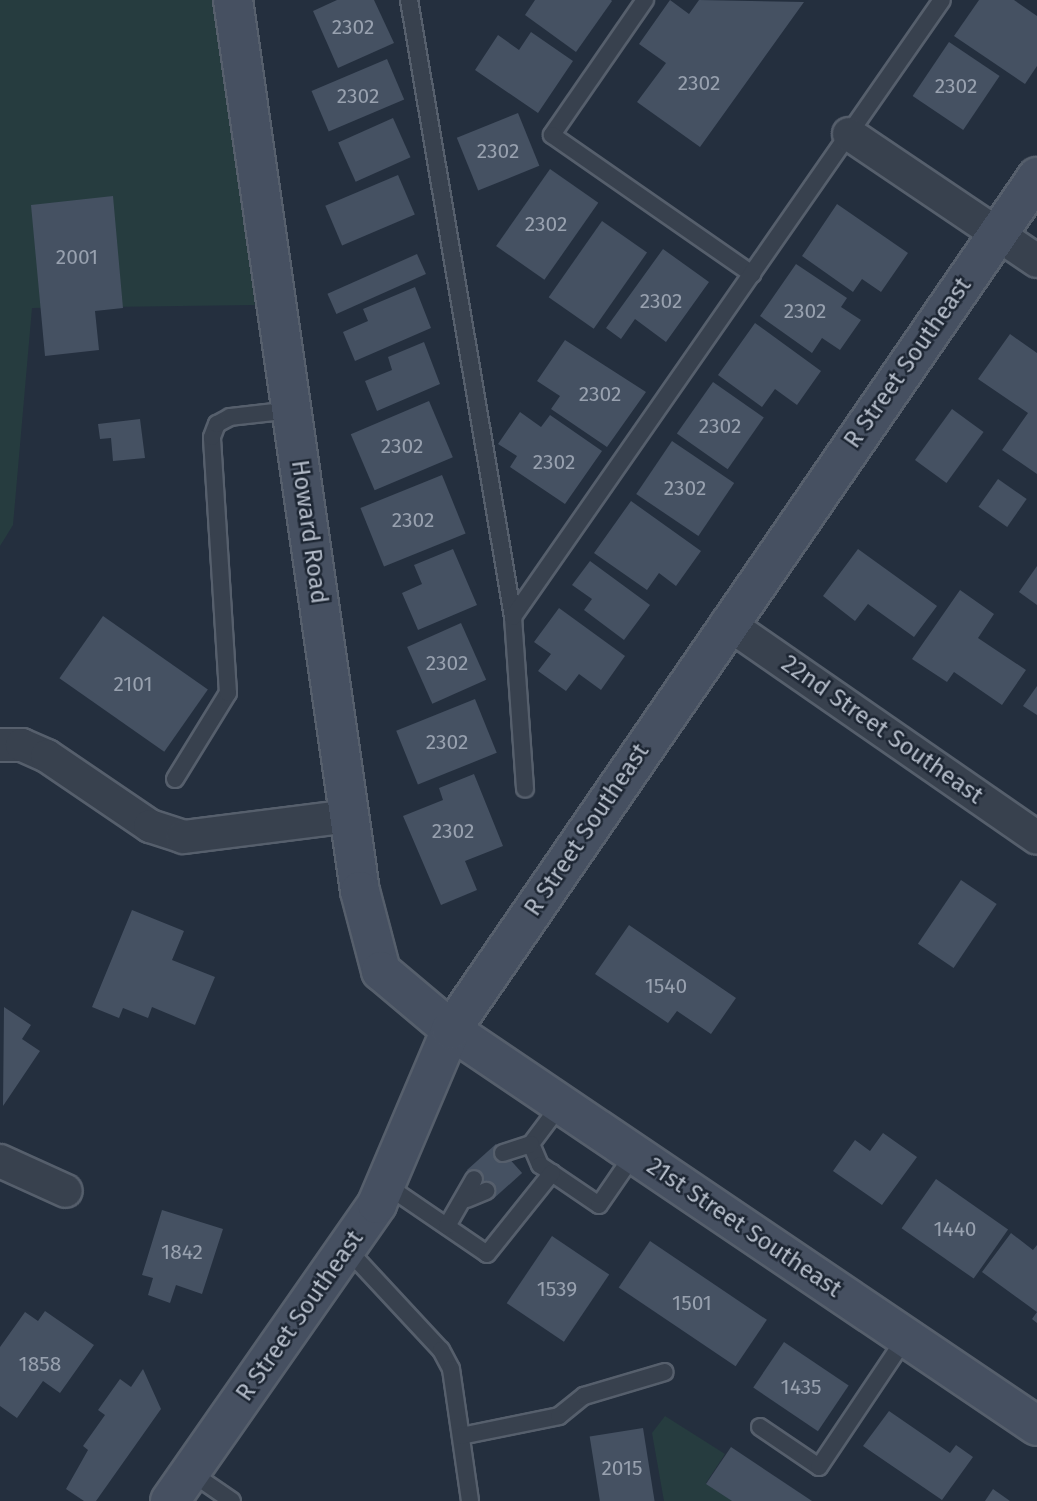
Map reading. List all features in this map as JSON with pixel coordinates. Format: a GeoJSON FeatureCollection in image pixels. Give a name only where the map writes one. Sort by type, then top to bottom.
{"type":"FeatureCollection","features":[{"type":"Feature","properties":{"kind":"street","name":"Howard Road"},"geometry":{"type":"LineString","coordinates":[[233,0],[368,933],[381,971],[451,1030]]}},
{"type":"Feature","properties":{"kind":"street"},"geometry":{"type":"LineString","coordinates":[[849,134],[1037,261]]}},
{"type":"Feature","properties":{"kind":"street","name":"R Street Southeast"},"geometry":{"type":"LineString","coordinates":[[180,1487],[347,1249],[386,1185],[451,1030],[727,623],[1037,177]]}},
{"type":"Feature","properties":{"kind":"street","name":"22nd Street Southeast"},"geometry":{"type":"LineString","coordinates":[[727,623],[1037,838]]}},
{"type":"Feature","properties":{"kind":"street"},"geometry":{"type":"LineString","coordinates":[[0,745],[22,745],[47,756],[150,826],[183,837],[349,816]]}},
{"type":"Feature","properties":{"kind":"street","name":"21st Street Southeast"},"geometry":{"type":"LineString","coordinates":[[451,1030],[1037,1426]]}},
{"type":"Feature","properties":{"kind":"street"},"geometry":{"type":"LineString","coordinates":[[0,1161],[66,1191]]}},
{"type":"Feature","properties":{"kind":"lane"},"geometry":{"type":"LineString","coordinates":[[409,0],[513,617],[525,789]]}},
{"type":"Feature","properties":{"kind":"lane"},"geometry":{"type":"LineString","coordinates":[[645,0],[552,135],[752,274]]}},
{"type":"Feature","properties":{"kind":"lane"},"geometry":{"type":"LineString","coordinates":[[513,617],[942,0]]}},
{"type":"Feature","properties":{"kind":"lane"},"geometry":{"type":"LineString","coordinates":[[174,779],[228,693],[212,438],[217,424],[230,417],[291,410]]}},
{"type":"Feature","properties":{"kind":"lane"},"geometry":{"type":"LineString","coordinates":[[561,1104],[517,1153],[540,1165],[599,1205],[634,1154]]}},
{"type":"Feature","properties":{"kind":"lane"},"geometry":{"type":"LineString","coordinates":[[386,1185],[486,1254],[552,1173]]}},
{"type":"Feature","properties":{"kind":"lane"},"geometry":{"type":"LineString","coordinates":[[447,1226],[467,1199],[474,1179]]}},
{"type":"Feature","properties":{"kind":"lane"},"geometry":{"type":"LineString","coordinates":[[467,1199],[486,1191]]}},
{"type":"Feature","properties":{"kind":"lane"},"geometry":{"type":"LineString","coordinates":[[347,1249],[441,1350],[451,1369],[470,1501]]}},
{"type":"Feature","properties":{"kind":"lane"},"geometry":{"type":"LineString","coordinates":[[760,1427],[819,1467],[906,1337]]}},
{"type":"Feature","properties":{"kind":"lane"},"geometry":{"type":"LineString","coordinates":[[461,1436],[559,1416],[584,1396],[665,1372]]}},
{"type":"Feature","properties":{"kind":"lane"},"geometry":{"type":"LineString","coordinates":[[180,1487],[232,1501]]}},
{"type":"Feature","properties":{"kind":"green space"},"geometry":{"type":"Polygon","coordinates":[[[0,0],[213,0],[255,305],[32,308],[13,525],[0,546],[0,0]]]}},
{"type":"Feature","properties":{"kind":"green space"},"geometry":{"type":"Polygon","coordinates":[[[665,1416],[725,1454],[706,1483],[733,1501],[664,1501],[652,1433],[665,1416]]]}},
{"type":"Feature","properties":{"kind":"building"},"geometry":{"type":"Polygon","coordinates":[[[337,0],[374,0],[394,43],[338,68],[313,11],[337,0]]]}},
{"type":"Feature","properties":{"kind":"building"},"geometry":{"type":"Polygon","coordinates":[[[535,0],[612,1],[576,52],[525,15],[535,0]]]}},
{"type":"Feature","properties":{"kind":"building"},"geometry":{"type":"Polygon","coordinates":[[[670,0],[689,14],[699,0],[804,2],[700,147],[637,102],[666,63],[639,44],[670,0]]]}},
{"type":"Feature","properties":{"kind":"building"},"geometry":{"type":"Polygon","coordinates":[[[979,0],[1014,0],[1037,16],[1037,66],[1025,84],[954,36],[979,0]]]}},
{"type":"Feature","properties":{"kind":"building"},"geometry":{"type":"Polygon","coordinates":[[[531,32],[573,61],[538,113],[475,70],[498,35],[519,50],[531,32]]]}},
{"type":"Feature","properties":{"kind":"building"},"geometry":{"type":"Polygon","coordinates":[[[949,42],[1000,76],[963,130],[913,96],[949,42]]]}},
{"type":"Feature","properties":{"kind":"building"},"geometry":{"type":"Polygon","coordinates":[[[387,59],[404,100],[329,132],[312,91],[387,59]]]}},
{"type":"Feature","properties":{"kind":"building"},"geometry":{"type":"Polygon","coordinates":[[[518,113],[539,166],[478,191],[457,138],[518,113]]]}},
{"type":"Feature","properties":{"kind":"building"},"geometry":{"type":"Polygon","coordinates":[[[393,118],[410,157],[356,182],[338,142],[393,118]]]}},
{"type":"Feature","properties":{"kind":"building"},"geometry":{"type":"Polygon","coordinates":[[[550,169],[598,203],[544,280],[496,246],[550,169]]]}},
{"type":"Feature","properties":{"kind":"building"},"geometry":{"type":"Polygon","coordinates":[[[398,175],[415,215],[342,245],[325,206],[398,175]]]}},
{"type":"Feature","properties":{"kind":"building"},"geometry":{"type":"Polygon","coordinates":[[[113,196],[123,308],[95,311],[99,350],[45,356],[31,205],[113,196]]]}},
{"type":"Feature","properties":{"kind":"building"},"geometry":{"type":"Polygon","coordinates":[[[837,204],[908,253],[881,292],[862,279],[853,292],[802,256],[837,204]]]}},
{"type":"Feature","properties":{"kind":"building"},"geometry":{"type":"Polygon","coordinates":[[[602,221],[647,253],[594,329],[549,297],[602,221]]]}},
{"type":"Feature","properties":{"kind":"building"},"geometry":{"type":"Polygon","coordinates":[[[663,249],[709,282],[666,342],[635,319],[621,339],[606,328],[663,249]]]}},
{"type":"Feature","properties":{"kind":"building"},"geometry":{"type":"Polygon","coordinates":[[[417,254],[426,274],[336,314],[327,294],[417,254]]]}},
{"type":"Feature","properties":{"kind":"building"},"geometry":{"type":"Polygon","coordinates":[[[796,264],[847,298],[841,307],[861,320],[840,350],[822,338],[812,353],[760,316],[796,264]]]}},
{"type":"Feature","properties":{"kind":"building"},"geometry":{"type":"Polygon","coordinates":[[[415,287],[431,328],[355,361],[343,332],[368,321],[363,309],[415,287]]]}},
{"type":"Feature","properties":{"kind":"building"},"geometry":{"type":"Polygon","coordinates":[[[755,323],[821,371],[797,405],[775,389],[762,407],[718,375],[755,323]]]}},
{"type":"Feature","properties":{"kind":"building"},"geometry":{"type":"Polygon","coordinates":[[[1010,334],[1037,353],[1037,474],[1002,450],[1028,413],[978,379],[1010,334]]]}},
{"type":"Feature","properties":{"kind":"building"},"geometry":{"type":"Polygon","coordinates":[[[565,340],[646,392],[607,447],[551,409],[560,396],[537,381],[565,340]]]}},
{"type":"Feature","properties":{"kind":"building"},"geometry":{"type":"Polygon","coordinates":[[[424,342],[440,384],[377,411],[365,381],[392,370],[388,357],[424,342]]]}},
{"type":"Feature","properties":{"kind":"building"},"geometry":{"type":"Polygon","coordinates":[[[713,382],[764,418],[728,469],[677,434],[713,382]]]}},
{"type":"Feature","properties":{"kind":"building"},"geometry":{"type":"Polygon","coordinates":[[[429,401],[453,457],[375,490],[351,434],[429,401]]]}},
{"type":"Feature","properties":{"kind":"building"},"geometry":{"type":"Polygon","coordinates":[[[952,409],[984,432],[947,483],[915,460],[952,409]]]}},
{"type":"Feature","properties":{"kind":"building"},"geometry":{"type":"Polygon","coordinates":[[[520,412],[541,427],[550,415],[602,451],[565,504],[510,467],[517,456],[498,444],[520,412]]]}},
{"type":"Feature","properties":{"kind":"building"},"geometry":{"type":"Polygon","coordinates":[[[140,419],[145,458],[113,461],[111,438],[100,439],[98,424],[140,419]]]}},
{"type":"Feature","properties":{"kind":"building"},"geometry":{"type":"Polygon","coordinates":[[[672,441],[734,483],[698,536],[636,494],[672,441]]]}},
{"type":"Feature","properties":{"kind":"building"},"geometry":{"type":"Polygon","coordinates":[[[442,475],[466,533],[384,566],[360,508],[442,475]]]}},
{"type":"Feature","properties":{"kind":"building"},"geometry":{"type":"Polygon","coordinates":[[[998,479],[1027,499],[1007,527],[978,507],[998,479]]]}},
{"type":"Feature","properties":{"kind":"building"},"geometry":{"type":"Polygon","coordinates":[[[631,501],[701,551],[676,586],[659,573],[647,590],[594,553],[631,501]]]}},
{"type":"Feature","properties":{"kind":"building"},"geometry":{"type":"Polygon","coordinates":[[[453,549],[477,605],[418,630],[402,593],[422,584],[414,565],[453,549]]]}},
{"type":"Feature","properties":{"kind":"building"},"geometry":{"type":"Polygon","coordinates":[[[858,549],[937,606],[914,637],[868,604],[855,621],[823,596],[858,549]]]}},
{"type":"Feature","properties":{"kind":"building"},"geometry":{"type":"Polygon","coordinates":[[[590,561],[650,605],[624,640],[584,610],[592,599],[572,585],[590,561]]]}},
{"type":"Feature","properties":{"kind":"building"},"geometry":{"type":"Polygon","coordinates":[[[1037,566],[1037,605],[1019,592],[1037,566]]]}},
{"type":"Feature","properties":{"kind":"building"},"geometry":{"type":"Polygon","coordinates":[[[960,590],[994,614],[978,638],[1026,670],[1002,705],[954,672],[947,682],[912,659],[960,590]]]}},
{"type":"Feature","properties":{"kind":"building"},"geometry":{"type":"Polygon","coordinates":[[[559,608],[625,656],[601,690],[579,674],[566,691],[538,671],[551,654],[534,642],[559,608]]]}},
{"type":"Feature","properties":{"kind":"building"},"geometry":{"type":"Polygon","coordinates":[[[103,616],[208,689],[164,752],[59,678],[103,616]]]}},
{"type":"Feature","properties":{"kind":"building"},"geometry":{"type":"Polygon","coordinates":[[[461,623],[486,680],[432,704],[407,647],[461,623]]]}},
{"type":"Feature","properties":{"kind":"building"},"geometry":{"type":"Polygon","coordinates":[[[1037,686],[1037,715],[1023,706],[1037,686]]]}},
{"type":"Feature","properties":{"kind":"building"},"geometry":{"type":"Polygon","coordinates":[[[475,699],[497,753],[418,785],[396,731],[475,699]]]}},
{"type":"Feature","properties":{"kind":"building"},"geometry":{"type":"Polygon","coordinates":[[[474,774],[503,846],[465,861],[477,890],[441,905],[403,816],[443,800],[439,788],[474,774]]]}},
{"type":"Feature","properties":{"kind":"building"},"geometry":{"type":"Polygon","coordinates":[[[961,880],[997,904],[954,968],[918,944],[961,880]]]}},
{"type":"Feature","properties":{"kind":"building"},"geometry":{"type":"Polygon","coordinates":[[[132,910],[184,931],[172,960],[215,977],[195,1025],[152,1007],[148,1018],[123,1008],[119,1018],[92,1007],[132,910]]]}},
{"type":"Feature","properties":{"kind":"building"},"geometry":{"type":"Polygon","coordinates":[[[629,925],[736,998],[711,1034],[677,1011],[668,1023],[595,974],[629,925]]]}},
{"type":"Feature","properties":{"kind":"building"},"geometry":{"type":"Polygon","coordinates":[[[4,1007],[31,1025],[22,1039],[40,1051],[3,1106],[4,1007]]]}},
{"type":"Feature","properties":{"kind":"building"},"geometry":{"type":"Polygon","coordinates":[[[883,1133],[917,1157],[882,1205],[833,1171],[855,1140],[870,1151],[883,1133]]]}},
{"type":"Feature","properties":{"kind":"building"},"geometry":{"type":"Polygon","coordinates":[[[496,1144],[522,1173],[493,1199],[467,1170],[496,1144]]]}},
{"type":"Feature","properties":{"kind":"building"},"geometry":{"type":"Polygon","coordinates":[[[936,1179],[1008,1229],[974,1279],[902,1228],[936,1179]]]}},
{"type":"Feature","properties":{"kind":"building"},"geometry":{"type":"Polygon","coordinates":[[[162,1210],[223,1229],[202,1294],[176,1285],[170,1303],[148,1295],[153,1278],[142,1275],[162,1210]]]}},
{"type":"Feature","properties":{"kind":"building"},"geometry":{"type":"Polygon","coordinates":[[[1011,1233],[1033,1250],[1037,1245],[1037,1312],[982,1272],[1011,1233]]]}},
{"type":"Feature","properties":{"kind":"building"},"geometry":{"type":"Polygon","coordinates":[[[552,1236],[609,1275],[564,1342],[507,1303],[552,1236]]]}},
{"type":"Feature","properties":{"kind":"building"},"geometry":{"type":"Polygon","coordinates":[[[650,1241],[767,1320],[736,1366],[619,1287],[650,1241]]]}},
{"type":"Feature","properties":{"kind":"building"},"geometry":{"type":"Polygon","coordinates":[[[45,1311],[94,1345],[60,1393],[43,1381],[17,1418],[0,1406],[0,1347],[25,1312],[38,1321],[45,1311]]]}},
{"type":"Feature","properties":{"kind":"building"},"geometry":{"type":"Polygon","coordinates":[[[784,1342],[849,1386],[818,1431],[753,1388],[784,1342]]]}},
{"type":"Feature","properties":{"kind":"building"},"geometry":{"type":"Polygon","coordinates":[[[143,1369],[161,1409],[96,1501],[84,1501],[66,1489],[88,1450],[83,1446],[105,1415],[98,1410],[120,1379],[131,1387],[143,1369]]]}},
{"type":"Feature","properties":{"kind":"building"},"geometry":{"type":"Polygon","coordinates":[[[889,1411],[950,1453],[956,1445],[973,1457],[942,1500],[863,1446],[889,1411]]]}},
{"type":"Feature","properties":{"kind":"building"},"geometry":{"type":"Polygon","coordinates":[[[643,1428],[655,1501],[600,1501],[590,1436],[643,1428]]]}},
{"type":"Feature","properties":{"kind":"building"},"geometry":{"type":"Polygon","coordinates":[[[731,1447],[812,1501],[732,1501],[706,1484],[731,1447]]]}},
{"type":"Feature","properties":{"kind":"building"},"geometry":{"type":"Polygon","coordinates":[[[993,1489],[1010,1501],[985,1501],[993,1489]]]}}]}
